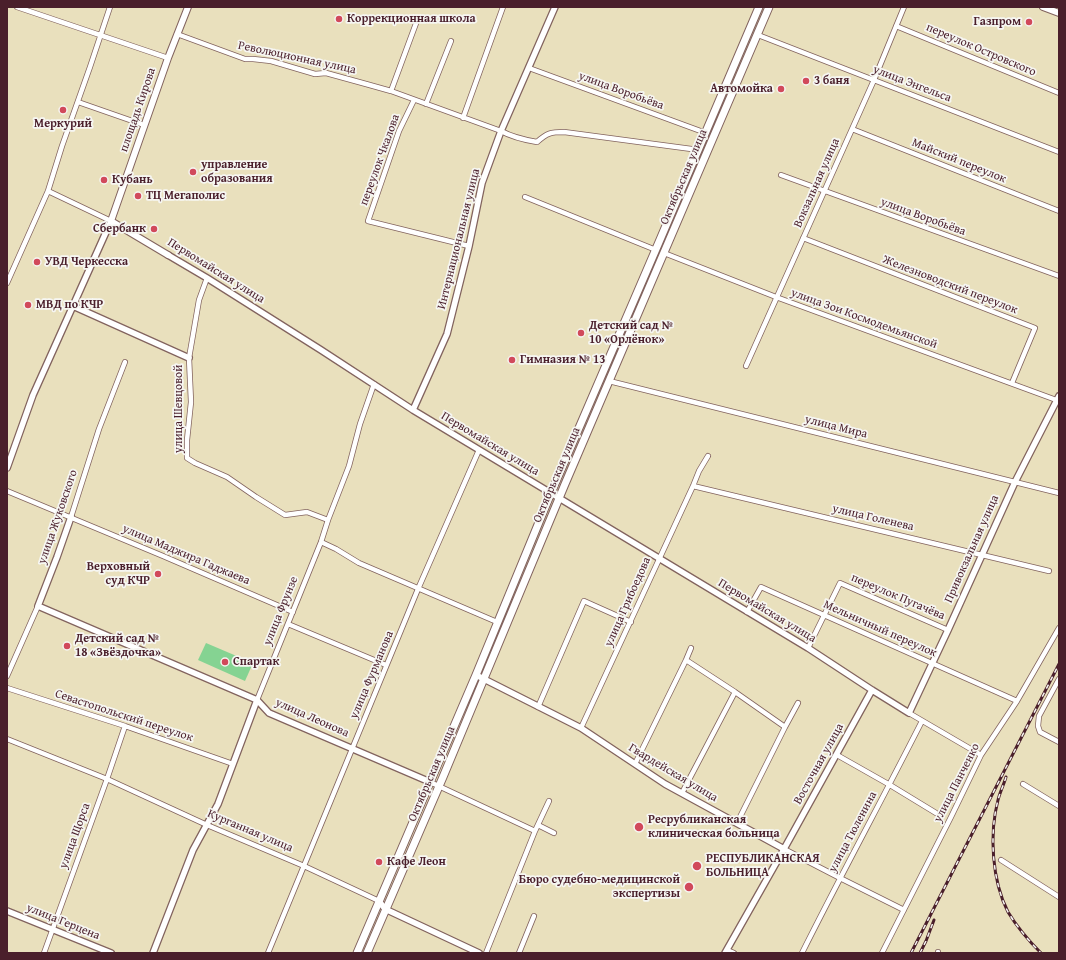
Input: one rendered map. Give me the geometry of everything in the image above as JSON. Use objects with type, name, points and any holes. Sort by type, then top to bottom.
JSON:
[{"type":"main road","name":"площадь Кирова","points":[[111,221],[168,58],[188,7]]},
{"type":"main road","name":"Октябрьская улица","points":[[357,953],[476,675],[551,493],[759,7]]},
{"type":"main road","name":"Октябрьская улица","points":[[367,953],[385,908],[439,786],[559,498],[769,7]]},
{"type":"main road","points":[[1043,7],[1059,13]]},
{"type":"main road","name":"Первомайская улица","points":[[111,221],[168,255]]},
{"type":"street","points":[[17,7],[168,58]]},
{"type":"street","points":[[7,284],[48,191],[110,7]]},
{"type":"street","points":[[463,118],[503,7]]},
{"type":"street","name":"Интернациональная улица","points":[[413,410],[447,334],[469,246],[482,183],[501,131],[555,7]]},
{"type":"street","name":"Вокзальная улица","points":[[746,366],[874,80],[904,7]]},
{"type":"street","points":[[391,91],[418,18]]},
{"type":"street","name":"переулок Островского","points":[[896,26],[1059,93]]},
{"type":"street","name":"Революционная улица","points":[[177,34],[245,59],[271,61],[315,74],[326,73],[391,91],[501,131],[508,135],[537,142],[545,134],[564,132],[698,150]]},
{"type":"street","name":"улица Энгельса","points":[[758,35],[1059,152]]},
{"type":"street","points":[[426,104],[451,42]]},
{"type":"street","name":"улица Воробьёва","points":[[529,68],[706,133]]},
{"type":"street","name":"переулок Чкалова","points":[[414,100],[399,131],[368,221],[469,246]]},
{"type":"street","points":[[78,102],[144,125]]},
{"type":"street","name":"Майский переулок","points":[[852,129],[1059,211]]},
{"type":"street","name":"улица Воробьёва","points":[[781,175],[1059,276]]},
{"type":"street","name":"Первомайская улица","points":[[48,191],[111,221]]},
{"type":"street","points":[[525,197],[656,250]]},
{"type":"street","points":[[7,468],[33,395],[111,221]]},
{"type":"street","name":"Железноводский переулок","points":[[803,238],[1035,328],[1012,383]]},
{"type":"street","name":"улица Зои Космодемьянской","points":[[664,253],[776,297],[1058,399]]},
{"type":"street","name":"Первомайская улица","points":[[168,255],[207,278],[413,410],[808,648],[872,690],[980,755]]},
{"type":"street","name":"улица Шевцовой","points":[[207,278],[199,300],[189,358],[191,402],[187,440],[187,458],[228,477],[256,497],[286,514],[307,512],[328,520]]},
{"type":"street","points":[[73,306],[189,358]]},
{"type":"street","name":"улица Жуковского","points":[[7,676],[38,606],[71,517],[99,429],[126,362]]},
{"type":"street","name":"улица Мира","points":[[609,381],[1059,493]]},
{"type":"street","name":"улица Фрунзе","points":[[153,953],[194,850],[218,804],[257,700],[321,542],[349,466],[360,424],[374,384]]},
{"type":"street","name":"Привокзальная улица","points":[[909,713],[933,664],[1015,482],[1058,399]]},
{"type":"street","name":"улица Фурманова","points":[[268,953],[418,589],[479,450]]},
{"type":"street","name":"улица Грибоедова","points":[[581,728],[631,622],[699,471],[708,456]]},
{"type":"street","name":"улица Голенева","points":[[693,486],[1049,571]]},
{"type":"street","name":"улица Маджира Гаджаева","points":[[7,491],[126,540],[293,612]]},
{"type":"street","points":[[321,542],[359,563],[497,622]]},
{"type":"street","name":"переулок Пугачёва","points":[[808,648],[840,583],[948,630]]},
{"type":"street","name":"Мельничный переулок","points":[[747,612],[761,587],[1017,701]]},
{"type":"street","points":[[538,707],[584,601],[631,622]]},
{"type":"street","name":"улица Леонова","points":[[38,606],[257,700],[269,713],[430,782],[535,831]]},
{"type":"street","points":[[288,624],[386,666]]},
{"type":"street","name":"улица Панченко","points":[[882,953],[951,818],[980,755],[1017,701],[1059,628]]},
{"type":"street","points":[[635,764],[691,648]]},
{"type":"street","points":[[686,660],[785,727]]},
{"type":"street","name":"Гвардейская улица","points":[[476,675],[581,728],[682,793],[784,849],[904,910]]},
{"type":"street","points":[[1059,679],[1040,716],[1038,726],[1040,732],[1059,742]]},
{"type":"street","name":"Севастопольский переулок","points":[[7,688],[125,726],[234,764]]},
{"type":"street","name":"Восточная улица","points":[[726,951],[872,690]]},
{"type":"street","points":[[682,793],[735,692]]},
{"type":"street","points":[[737,823],[798,703]]},
{"type":"street","name":"улица Тюленина","points":[[802,953],[922,721]]},
{"type":"street","name":"улица Щорса","points":[[44,953],[125,726]]},
{"type":"street","name":"Курганная улица","points":[[7,740],[107,779],[207,825],[304,866],[379,901],[385,908],[479,953]]},
{"type":"street","points":[[836,755],[936,813]]},
{"type":"street","points":[[1023,784],[1059,806]]},
{"type":"street","points":[[486,953],[535,831],[549,801]]},
{"type":"street","points":[[538,826],[554,833]]},
{"type":"street","points":[[1000,860],[1059,897]]},
{"type":"street","name":"улица Герцена","points":[[7,911],[111,953]]},
{"type":"street","points":[[518,953],[534,916]]},
{"type":"street","points":[[726,951],[734,953]]},
{"type":"green space","name":"Спартак","points":[[206,643],[253,663],[245,681],[198,660]]},
{"type":"railway","points":[[911,953],[1059,664]]},
{"type":"railway","points":[[1006,777],[995,813],[993,842],[995,872],[998,886],[1008,912],[1023,934],[1041,953]]},
{"type":"railway","points":[[920,953],[934,920]]},
{"type":"place","name":"Коррекционная школа","points":[[339,19]]},
{"type":"place","name":"Газпром","points":[[1029,22]]},
{"type":"place","name":"3 баня","points":[[806,81]]},
{"type":"place","name":"Автомойка","points":[[781,89]]},
{"type":"place","name":"Меркурий","points":[[63,110]]},
{"type":"place","name":"управление образования","points":[[193,172]]},
{"type":"place","name":"Кубань","points":[[104,180]]},
{"type":"place","name":"ТЦ Мегаполис","points":[[138,196]]},
{"type":"place","name":"Сбербанк","points":[[154,229]]},
{"type":"place","name":"УВД Черкесска","points":[[37,262]]},
{"type":"place","name":"МВД по КЧР","points":[[28,305]]},
{"type":"place","name":"Детский сад № 10 «Орлёнок»","points":[[581,333]]},
{"type":"place","name":"Гимназия № 13","points":[[512,360]]},
{"type":"place","name":"Верховный суд КЧР","points":[[158,574]]},
{"type":"place","name":"Детский сад № 18 «Звёздочка»","points":[[67,646]]},
{"type":"place","name":"Спартак","points":[[225,662]]},
{"type":"place","name":"Ресрубликанская клиническая больница","points":[[639,827]]},
{"type":"place","name":"Кафе Леон","points":[[379,862]]},
{"type":"place","name":"РЕСПУБЛИКАНСКАЯ БОЛЬНИЦА","points":[[697,866]]},
{"type":"place","name":"Бюро судебно-медицинской экспертизы","points":[[689,887]]}]
